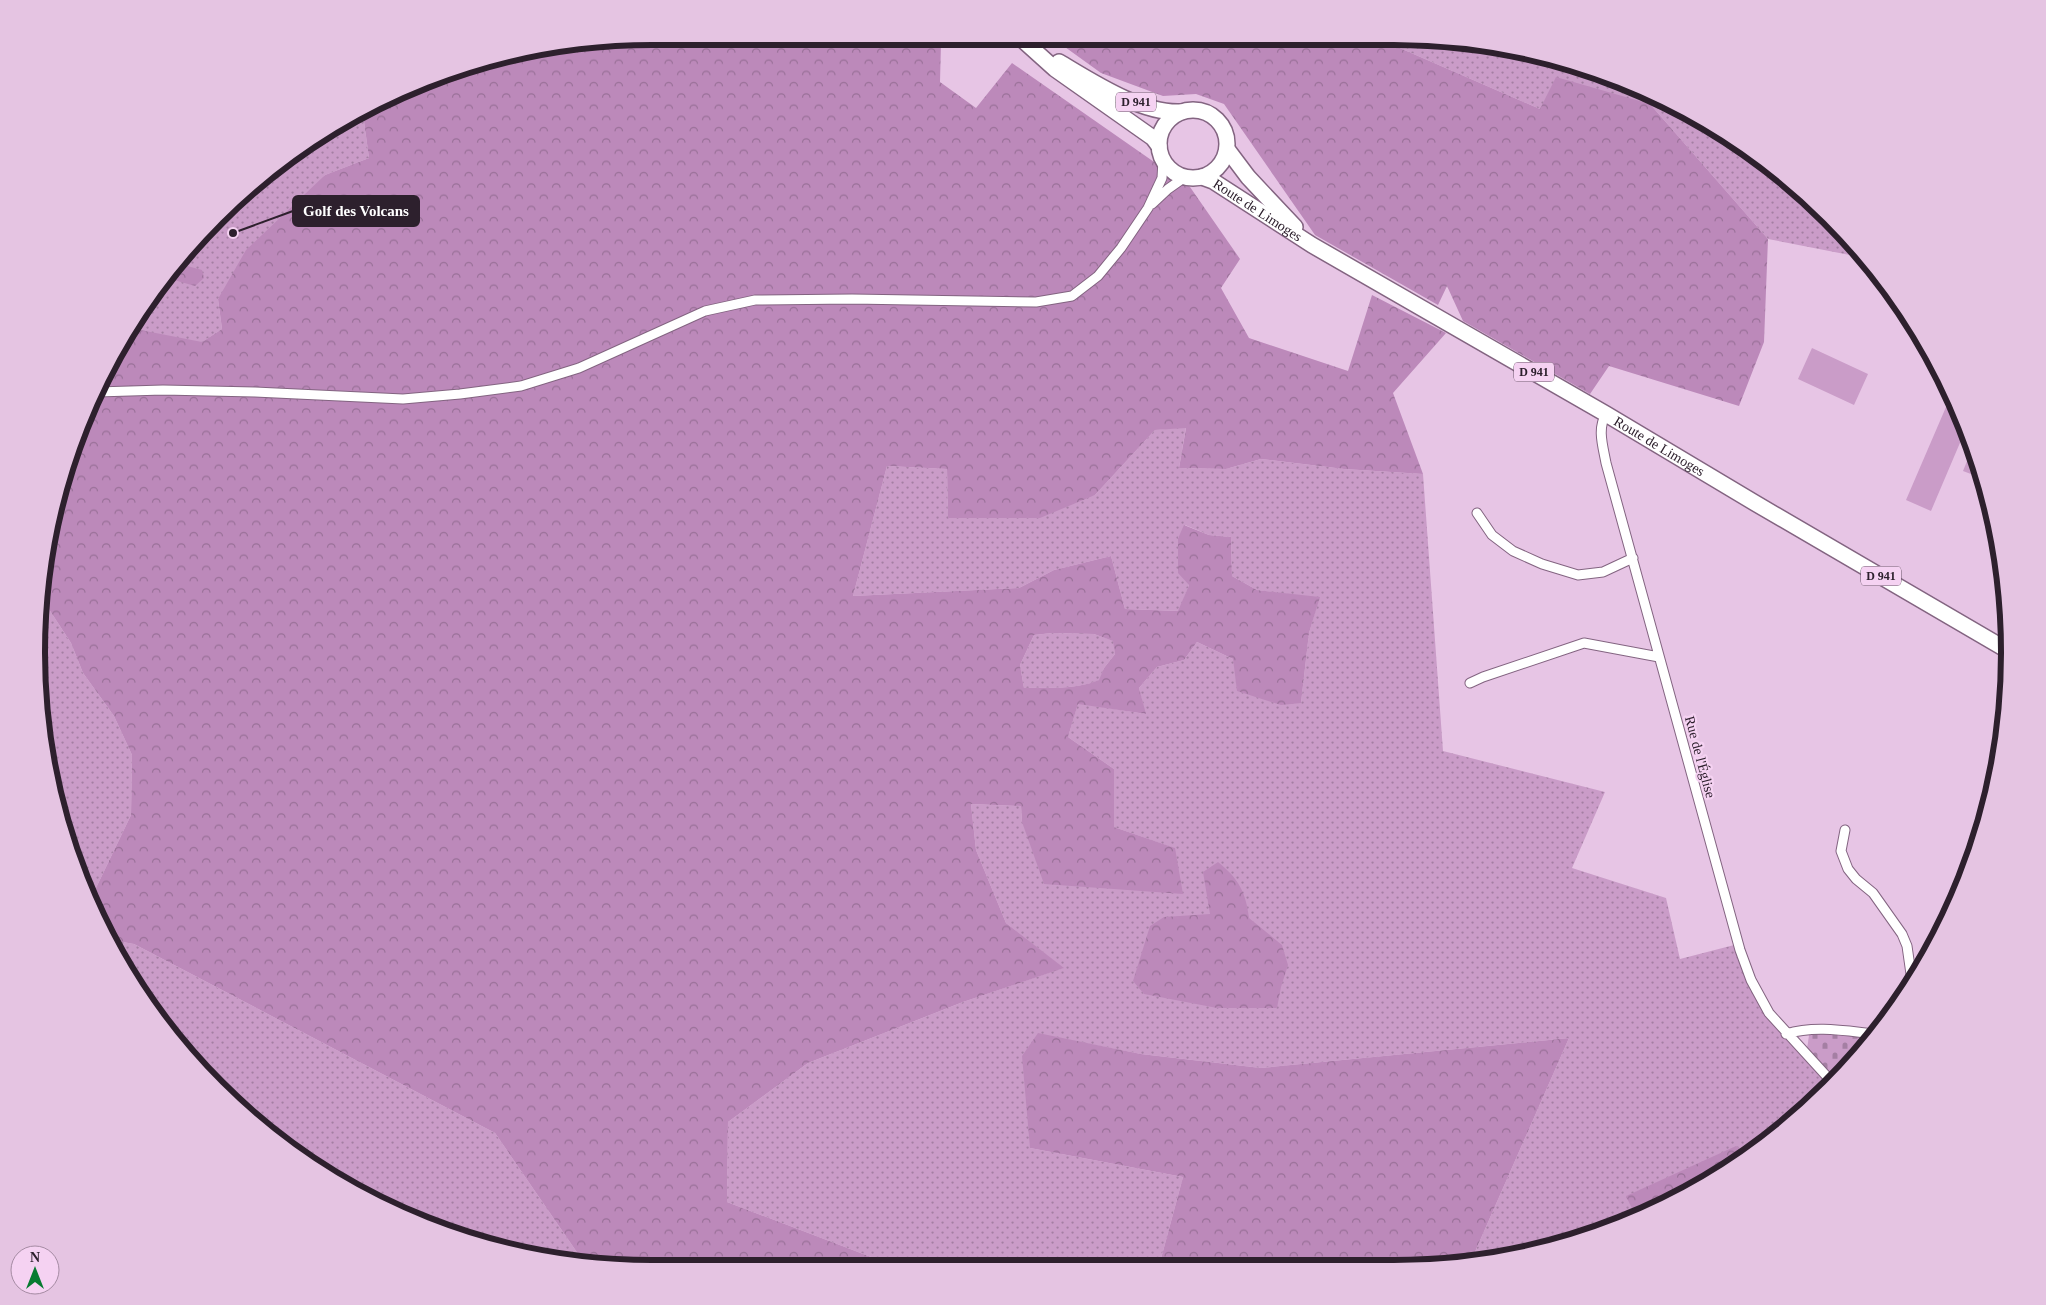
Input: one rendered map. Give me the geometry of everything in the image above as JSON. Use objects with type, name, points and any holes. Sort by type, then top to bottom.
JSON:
[{"type":"main road","name":"D 941","points":[[1028,45],[1114,94],[1167,113],[1181,112]]},
{"type":"main road","name":"D 941","points":[[1028,45],[1055,70],[1153,138],[1161,153]]},
{"type":"main road","points":[[1193,110],[1204,112],[1215,118],[1225,132],[1227,150],[1224,159],[1211,174],[1202,178],[1185,178],[1172,171],[1161,153],[1160,135],[1164,126],[1181,112],[1193,110]]},
{"type":"main road","name":"Route de Limoges","points":[[1227,150],[1248,177],[1312,245]]},
{"type":"main road","name":"Route de Limoges","points":[[1202,178],[1213,181],[1312,245],[1606,414],[2001,646]]},
{"type":"street","points":[[104,392],[163,390],[255,392],[403,399],[460,394],[521,386],[579,368],[705,311],[755,300],[852,299],[1036,302],[1072,296],[1098,276],[1121,248],[1148,208],[1162,178],[1161,153]]},
{"type":"street","points":[[1148,208],[1168,189],[1185,178]]},
{"type":"street","name":"Rue de l'Église","points":[[1606,414],[1601,422],[1601,436],[1606,463],[1740,950],[1751,980],[1769,1013],[1786,1034],[1827,1077]]},
{"type":"street","points":[[1477,513],[1492,535],[1513,551],[1542,564],[1578,575],[1602,572],[1633,558]]},
{"type":"street","points":[[1470,683],[1584,643],[1659,657]]},
{"type":"street","points":[[1845,830],[1841,851],[1848,869],[1856,879],[1874,893],[1902,934],[1907,946],[1911,971]]},
{"type":"street","points":[[1786,1034],[1796,1031],[1827,1029],[1866,1033]]},
{"type":"green space","points":[[941,45],[940,82],[976,108],[1012,63],[1190,187],[1240,259],[1221,288],[1249,338],[1348,371],[1372,295],[1446,333],[1393,393],[1423,474],[1344,469],[1261,459],[1226,469],[1179,468],[1186,428],[1155,430],[1095,495],[1040,518],[948,518],[947,469],[887,466],[853,596],[1019,588],[1054,570],[1111,556],[1125,609],[1178,611],[1189,585],[1178,573],[1178,538],[1184,525],[1209,535],[1231,537],[1232,576],[1257,590],[1320,597],[1309,633],[1301,703],[1281,705],[1237,691],[1233,659],[1197,642],[1184,660],[1157,667],[1139,688],[1146,714],[1078,704],[1068,737],[1114,769],[1114,827],[1175,848],[1183,894],[1044,884],[1022,822],[1021,806],[971,804],[976,850],[1006,923],[1064,968],[963,1002],[808,1063],[728,1122],[727,1202],[879,1260],[652,1260],[579,1256],[495,1133],[134,944],[118,941],[94,892],[131,815],[132,755],[114,716],[83,673],[71,643],[47,606],[57,534],[77,457],[91,420],[108,384],[138,330],[202,342],[222,329],[218,299],[246,250],[325,175],[369,158],[364,118],[420,91],[457,77],[534,57],[573,50],[613,46]],"holes":[[[1052,633],[1094,634],[1113,641],[1115,654],[1104,668],[1099,680],[1072,687],[1024,688],[1020,665],[1034,635]]]},
{"type":"green space","points":[[1062,45],[1393,45],[1540,109],[1556,77],[1650,104],[1768,239],[1764,342],[1739,406],[1609,366],[1590,394],[1463,321],[1447,286],[1438,305],[1315,235],[1224,104],[1196,94],[1163,96],[1101,73]]},
{"type":"green space","points":[[1393,45],[1433,46],[1473,50],[1512,57],[1589,77],[1626,91],[1697,126],[1731,147],[1794,196],[1823,223],[1853,256],[1768,239],[1650,104],[1540,109]]},
{"type":"green space","points":[[364,118],[369,158],[325,175],[218,299],[222,329],[181,356],[128,347],[147,315],[171,283],[223,223],[252,196],[315,147]]},
{"type":"green space","points":[[185,265],[202,270],[204,278],[195,286],[174,280]]},
{"type":"green space","points":[[1812,348],[1868,374],[1854,405],[1798,379]]},
{"type":"green space","points":[[1946,407],[1950,409],[1962,438],[1931,511],[1906,500]]},
{"type":"green space","points":[[1186,427],[1179,468],[1226,469],[1261,459],[1344,469],[1423,474],[1443,751],[1605,792],[1572,868],[1666,898],[1680,959],[1738,944],[1769,1013],[1828,1077],[1823,1082],[1794,1109],[1741,1150],[1736,1147],[1627,1196],[1633,1211],[1589,1228],[1551,1239],[1474,1255],[1569,1038],[1261,1068],[1141,1054],[1038,1034],[1030,1148],[1183,1177],[1161,1260],[879,1260],[727,1202],[728,1122],[808,1063],[963,1002],[1063,968],[1006,923],[976,850],[971,804],[1021,806],[1022,822],[1174,848],[1114,827],[1114,769],[1068,737],[1078,703],[1145,714],[1139,688],[1157,667],[1184,660],[1197,642],[1233,659],[1301,703],[1309,633],[1319,598],[1257,590],[1232,576],[1231,537],[1209,535],[1185,525],[1178,538],[1189,585],[1179,611],[1125,609],[1111,556],[1054,570],[1019,588],[853,596],[887,466],[947,469],[948,517],[1095,495],[1155,430]]},
{"type":"green space","points":[[1969,457],[1974,475],[1963,471]]},
{"type":"green space","points":[[47,606],[71,643],[83,673],[114,716],[132,755],[131,815],[94,892],[77,848],[66,810],[50,732],[46,692]]},
{"type":"green space","points":[[1052,633],[1094,634],[1114,641],[1115,654],[1104,668],[1100,680],[1072,687],[1024,688],[1020,665],[1034,635]]},
{"type":"green space","points":[[1218,862],[1240,886],[1246,901],[1249,918],[1282,945],[1288,965],[1277,1008],[1217,1008],[1144,994],[1133,981],[1150,926],[1164,917],[1210,914],[1203,872]]},
{"type":"green space","points":[[118,941],[134,944],[495,1133],[579,1256],[534,1248],[457,1228],[420,1214],[384,1197],[349,1179],[315,1158],[252,1109],[196,1053],[147,990]]},
{"type":"green space","points":[[1038,1033],[1141,1054],[1261,1068],[1569,1038],[1474,1255],[1433,1259],[1161,1260],[1183,1177],[1030,1148],[1022,1056]]},
{"type":"green space","points":[[1826,1033],[1863,1037],[1830,1074],[1807,1050],[1809,1035]]},
{"type":"green space","points":[[1736,1146],[1742,1150],[1697,1179],[1633,1211],[1626,1196]]},
{"type":"place","name":"Golf des Volcans","points":[[233,233]]}]
